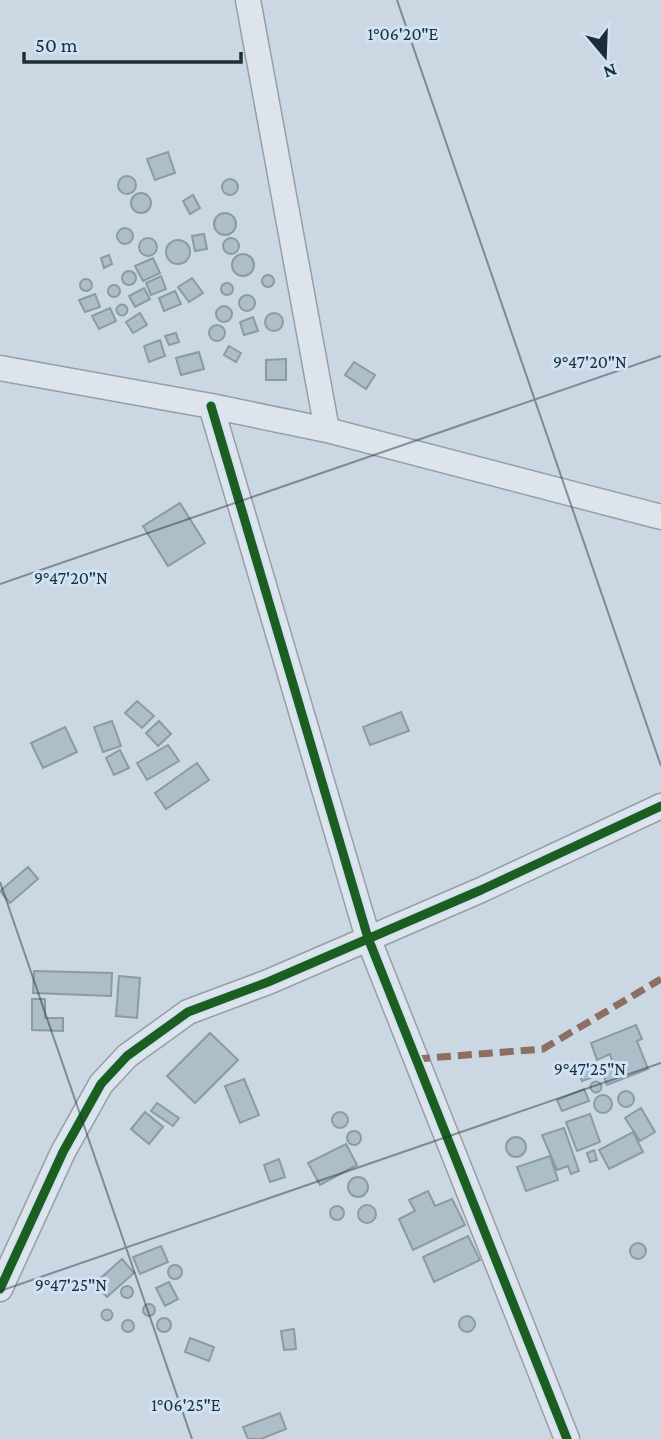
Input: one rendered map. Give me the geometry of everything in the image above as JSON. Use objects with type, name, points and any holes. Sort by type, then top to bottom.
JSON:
[{"type":"street","points":[[248,0],[327,430]]},
{"type":"street","points":[[0,368],[327,430],[661,517]]},
{"type":"street","points":[[211,406],[368,938],[567,1439]]},
{"type":"street","points":[[0,1289],[63,1152],[101,1084],[127,1056],[188,1012],[268,982],[481,890],[661,806]]},
{"type":"building","points":[[168,152],[175,173],[155,180],[147,159]]},
{"type":"building","points":[[127,176],[133,179],[136,185],[133,191],[127,194],[121,191],[118,185],[121,179]]},
{"type":"building","points":[[230,179],[236,181],[236,193],[230,195],[224,193],[222,187],[224,181]]},
{"type":"building","points":[[137,193],[145,193],[151,203],[145,213],[137,213],[131,207],[131,199]]},
{"type":"building","points":[[193,195],[200,208],[190,214],[183,201]]},
{"type":"building","points":[[225,213],[233,216],[236,224],[233,232],[225,235],[217,232],[214,224],[217,216]]},
{"type":"building","points":[[122,228],[128,228],[133,236],[131,242],[122,244],[117,239],[117,233]]},
{"type":"building","points":[[204,234],[207,249],[195,251],[192,236]]},
{"type":"building","points":[[148,238],[154,241],[157,247],[154,253],[148,256],[142,253],[139,247],[142,241]]},
{"type":"building","points":[[231,238],[237,240],[237,252],[231,254],[225,252],[223,246],[225,240]]},
{"type":"building","points":[[178,240],[187,243],[190,252],[187,261],[178,264],[169,261],[166,252],[169,243]]},
{"type":"building","points":[[239,254],[247,254],[254,261],[254,269],[247,276],[239,276],[232,269],[232,261]]},
{"type":"building","points":[[109,255],[112,264],[104,268],[101,258]]},
{"type":"building","points":[[153,258],[160,273],[143,281],[135,266]]},
{"type":"building","points":[[129,271],[134,273],[134,283],[129,285],[124,283],[122,278],[124,273]]},
{"type":"building","points":[[268,275],[274,281],[268,287],[262,281]]},
{"type":"building","points":[[161,276],[166,289],[151,295],[146,283]]},
{"type":"building","points":[[192,278],[203,293],[189,302],[178,287]]},
{"type":"building","points":[[86,279],[92,285],[86,291],[80,285]]},
{"type":"building","points":[[227,283],[233,289],[227,295],[221,289]]},
{"type":"building","points":[[109,286],[119,286],[119,296],[109,296]]},
{"type":"building","points":[[144,288],[150,299],[135,307],[129,296]]},
{"type":"building","points":[[175,291],[181,304],[164,311],[159,298]]},
{"type":"building","points":[[95,294],[100,307],[85,312],[79,300]]},
{"type":"building","points":[[247,295],[253,297],[253,309],[247,311],[241,309],[239,303],[241,297]]},
{"type":"building","points":[[122,305],[126,306],[126,314],[122,315],[118,314],[117,310],[118,306]]},
{"type":"building","points":[[224,306],[232,314],[224,322],[216,314]]},
{"type":"building","points":[[110,308],[116,321],[99,329],[92,316]]},
{"type":"building","points":[[140,313],[147,325],[133,333],[126,322]]},
{"type":"building","points":[[274,313],[280,316],[283,322],[280,328],[274,331],[268,328],[265,322],[268,316]]},
{"type":"building","points":[[253,317],[258,331],[244,335],[240,322]]},
{"type":"building","points":[[217,325],[223,327],[223,339],[217,341],[211,339],[209,333],[211,327]]},
{"type":"building","points":[[176,333],[179,342],[169,345],[165,336]]},
{"type":"building","points":[[160,340],[165,356],[149,362],[144,346]]},
{"type":"building","points":[[229,346],[241,353],[236,362],[224,355]]},
{"type":"building","points":[[199,352],[204,369],[181,375],[176,358]]},
{"type":"building","points":[[286,359],[286,380],[266,380],[266,360]]},
{"type":"building","points":[[354,362],[375,375],[366,389],[345,375]]},
{"type":"building","points":[[180,503],[205,543],[168,566],[143,526]]},
{"type":"building","points":[[137,701],[154,716],[142,728],[125,713]]},
{"type":"building","points":[[401,712],[409,731],[370,745],[363,727]]},
{"type":"building","points":[[112,721],[121,746],[103,752],[94,727]]},
{"type":"building","points":[[159,721],[171,734],[158,746],[146,733]]},
{"type":"building","points":[[65,727],[77,752],[43,768],[31,743]]},
{"type":"building","points":[[168,745],[179,761],[147,780],[137,763]]},
{"type":"building","points":[[120,750],[129,768],[114,775],[106,758]]},
{"type":"building","points":[[197,763],[209,780],[166,809],[155,793]]},
{"type":"building","points":[[28,867],[38,879],[10,903],[0,891]]},
{"type":"building","points":[[34,971],[112,973],[111,996],[33,993]]},
{"type":"building","points":[[119,976],[140,978],[137,1018],[116,1016]]},
{"type":"building","points":[[32,999],[45,999],[45,1018],[63,1018],[63,1031],[32,1030]]},
{"type":"building","points":[[636,1025],[642,1039],[637,1041],[648,1069],[607,1085],[601,1068],[613,1064],[610,1054],[597,1060],[591,1043]]},
{"type":"building","points":[[210,1033],[238,1060],[195,1103],[167,1076]]},
{"type":"building","points":[[594,1062],[599,1075],[582,1081],[577,1068]]},
{"type":"building","points":[[244,1079],[259,1115],[240,1123],[225,1086]]},
{"type":"building","points":[[596,1081],[602,1087],[596,1093],[590,1087]]},
{"type":"building","points":[[584,1089],[589,1101],[562,1111],[557,1100]]},
{"type":"building","points":[[626,1091],[634,1099],[626,1107],[618,1099]]},
{"type":"building","points":[[599,1095],[607,1095],[612,1104],[610,1111],[599,1113],[594,1108],[594,1100]]},
{"type":"building","points":[[157,1103],[179,1118],[173,1126],[151,1111]]},
{"type":"building","points":[[641,1108],[655,1132],[640,1141],[625,1118]]},
{"type":"building","points":[[145,1112],[163,1127],[149,1144],[131,1129]]},
{"type":"building","points":[[340,1112],[346,1114],[346,1126],[340,1128],[334,1126],[332,1120],[334,1114]]},
{"type":"building","points":[[590,1114],[600,1142],[577,1151],[566,1122]]},
{"type":"building","points":[[564,1128],[579,1171],[571,1174],[568,1166],[557,1170],[542,1135]]},
{"type":"building","points":[[354,1131],[359,1133],[359,1143],[354,1145],[349,1143],[347,1138],[349,1133]]},
{"type":"building","points":[[633,1132],[643,1152],[609,1169],[599,1150]]},
{"type":"building","points":[[512,1137],[520,1137],[526,1147],[520,1157],[512,1157],[506,1151],[506,1143]]},
{"type":"building","points":[[346,1144],[357,1165],[320,1185],[308,1163]]},
{"type":"building","points":[[594,1150],[597,1160],[590,1162],[587,1153]]},
{"type":"building","points":[[550,1156],[558,1180],[526,1191],[517,1167]]},
{"type":"building","points":[[279,1159],[285,1177],[270,1182],[264,1165]]},
{"type":"building","points":[[358,1177],[365,1180],[368,1187],[365,1194],[358,1197],[351,1194],[348,1187],[351,1180]]},
{"type":"building","points":[[428,1191],[435,1206],[452,1199],[465,1225],[413,1250],[399,1219],[415,1211],[409,1200]]},
{"type":"building","points":[[367,1205],[373,1208],[376,1214],[373,1220],[367,1223],[361,1220],[358,1214],[361,1208]]},
{"type":"building","points":[[337,1206],[342,1208],[342,1218],[337,1220],[332,1218],[330,1213],[332,1208]]},
{"type":"building","points":[[468,1236],[480,1260],[434,1282],[423,1257]]},
{"type":"building","points":[[638,1243],[646,1251],[638,1259],[630,1251]]},
{"type":"building","points":[[161,1246],[168,1262],[140,1274],[133,1257]]},
{"type":"building","points":[[122,1259],[134,1273],[107,1297],[94,1284]]},
{"type":"building","points":[[172,1265],[178,1265],[182,1272],[178,1279],[172,1279],[168,1275],[168,1269]]},
{"type":"building","points":[[169,1282],[178,1299],[165,1306],[156,1288]]},
{"type":"building","points":[[122,1287],[132,1287],[132,1297],[122,1297]]},
{"type":"building","points":[[149,1304],[155,1310],[149,1316],[143,1310]]},
{"type":"building","points":[[107,1310],[111,1311],[111,1319],[107,1320],[103,1319],[102,1315],[103,1311]]},
{"type":"building","points":[[464,1316],[470,1316],[475,1324],[473,1330],[464,1332],[459,1327],[459,1321]]},
{"type":"building","points":[[161,1318],[167,1318],[171,1325],[167,1332],[161,1332],[157,1328],[157,1322]]},
{"type":"building","points":[[128,1320],[134,1326],[128,1332],[122,1326]]},
{"type":"building","points":[[294,1329],[296,1349],[284,1350],[281,1331]]},
{"type":"building","points":[[190,1338],[214,1347],[209,1361],[185,1352]]},
{"type":"building","points":[[280,1413],[286,1429],[261,1439],[248,1439],[243,1427]]},
{"type":"marked path","points":[[416,1059],[543,1049],[661,979]]},
{"type":"cycle path","points":[[211,406],[368,938],[567,1439]]},
{"type":"cycle path","points":[[0,1289],[63,1152],[101,1084],[127,1056],[188,1012],[268,982],[481,890],[661,806]]}]
